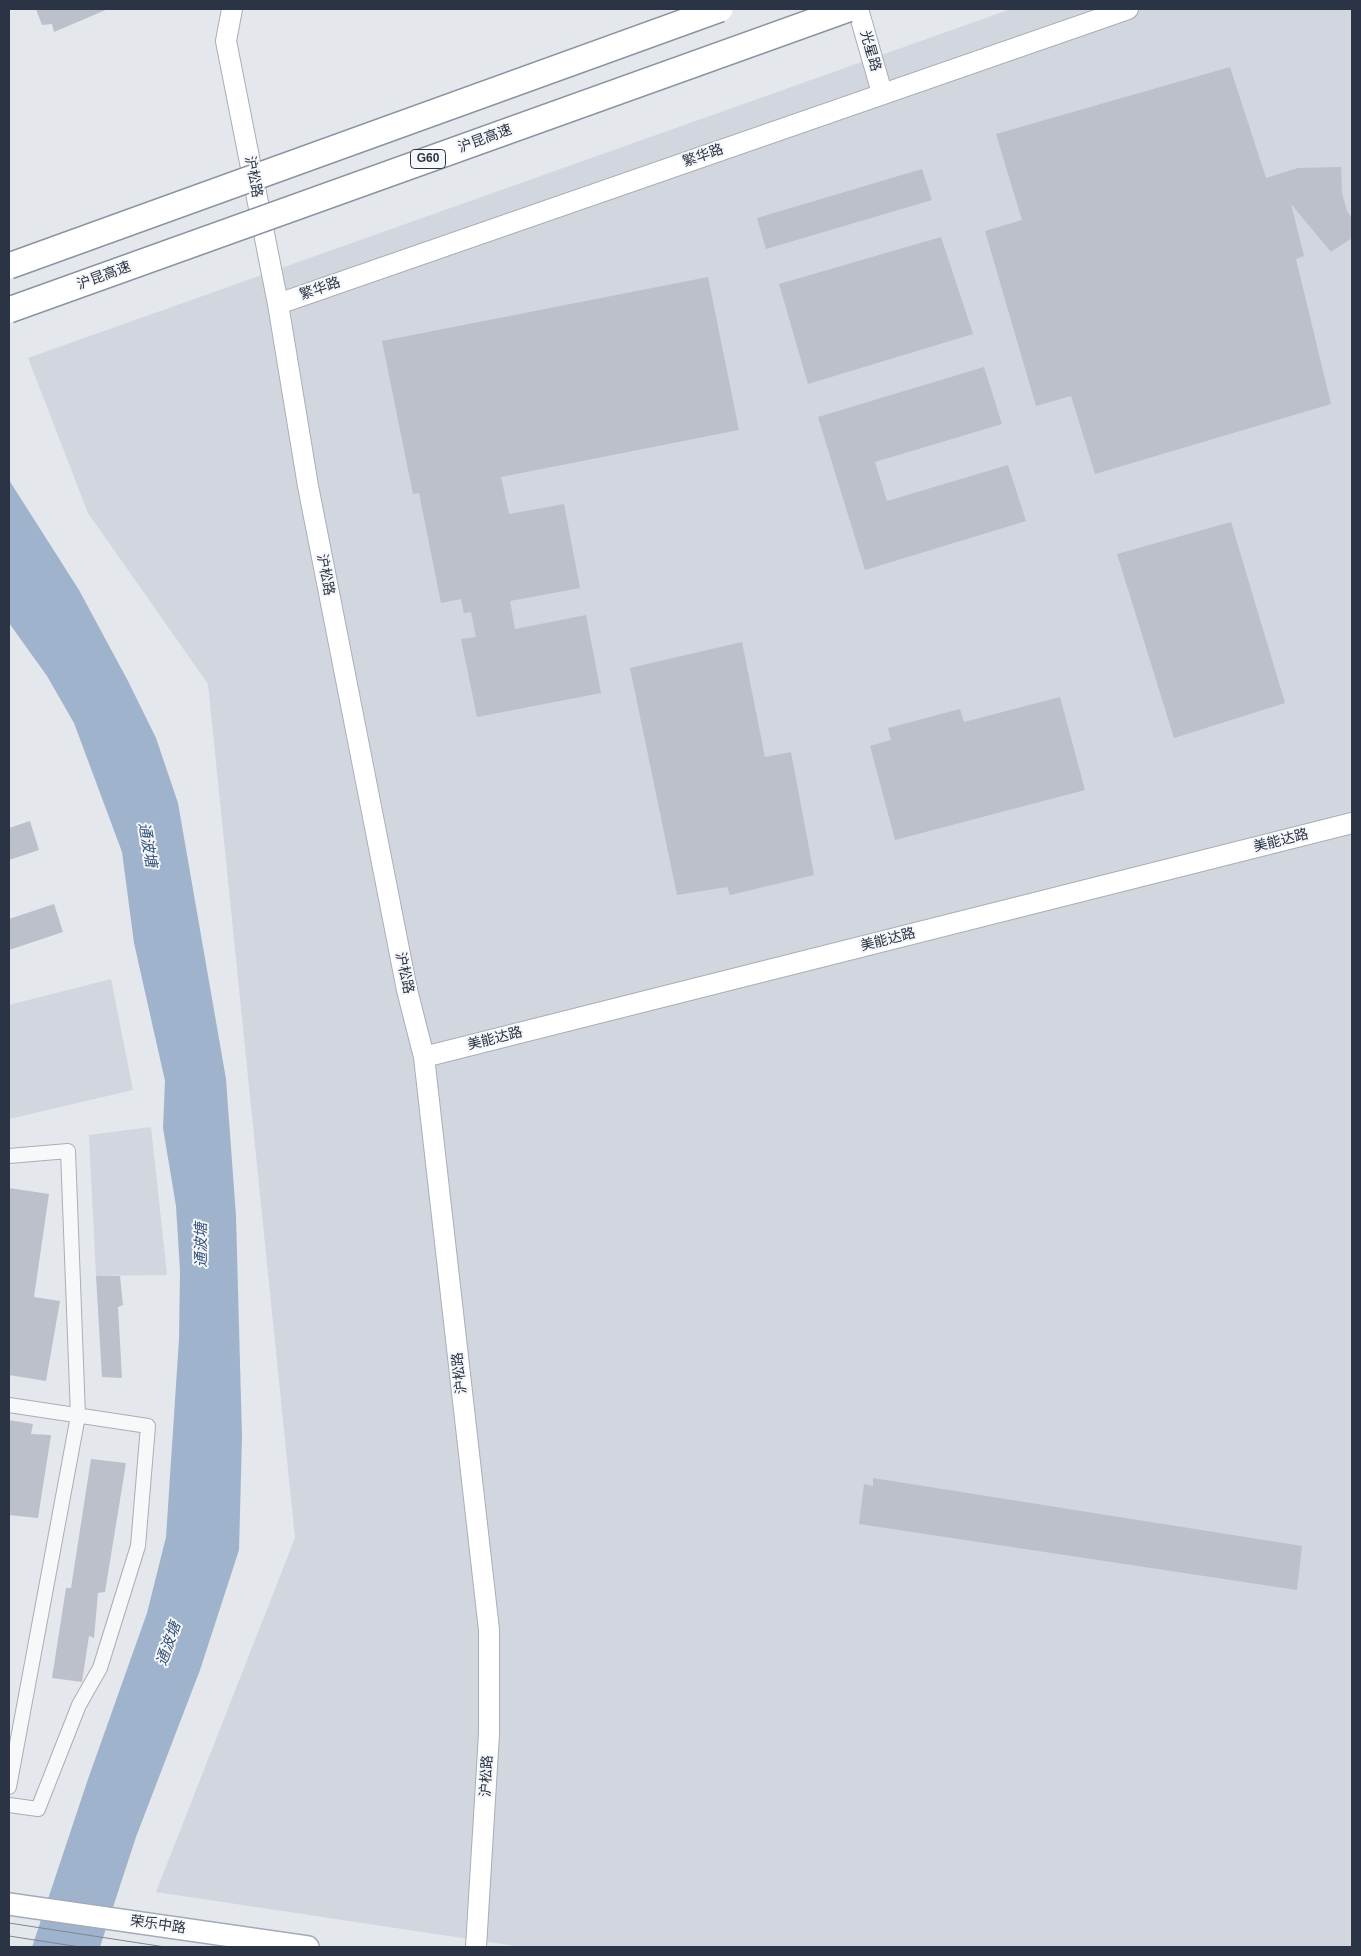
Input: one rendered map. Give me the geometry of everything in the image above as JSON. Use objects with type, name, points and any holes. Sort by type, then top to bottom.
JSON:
[{"type":"highway","points":[[9,266],[720,9]]},
{"type":"highway","name":"沪昆高速","points":[[9,310],[848,9]]},
{"type":"main road","name":"沪松路","points":[[232,9],[226,41],[278,304],[308,486],[406,981],[424,1057],[489,1630],[489,1734],[476,1947]]},
{"type":"main road","name":"光星路","points":[[858,9],[882,93]]},
{"type":"main road","name":"繁华路","points":[[278,304],[1128,9]]},
{"type":"main road","name":"美能达路","points":[[424,1057],[1352,823]]},
{"type":"main road","name":"荣乐中路","points":[[9,1904],[308,1947]]},
{"type":"street","points":[[9,1156],[68,1151],[78,1416],[9,1787]]},
{"type":"street","points":[[9,1405],[148,1426],[138,1546],[100,1668],[79,1705],[38,1809],[9,1804]]},
{"type":"shaded area","points":[[1011,9],[1352,9],[1352,1947],[522,1947],[156,1892],[295,1538],[208,684],[88,513],[28,358]]},
{"type":"shaded area","points":[[111,979],[133,1090],[9,1119],[9,1005]]},
{"type":"shaded area","points":[[151,1127],[167,1275],[96,1276],[89,1135]]},
{"type":"water","name":"通波塘","points":[[9,480],[79,590],[128,681],[156,738],[178,803],[226,1079],[236,1216],[242,1437],[239,1550],[200,1670],[136,1837],[100,1947],[32,1947],[87,1782],[147,1613],[166,1537],[179,1339],[180,1271],[176,1206],[163,1128],[165,1081],[134,943],[122,852],[74,723],[47,676],[9,623]]},
{"type":"building","points":[[36,9],[108,9],[54,32],[52,24],[42,25]]},
{"type":"building","points":[[1230,67],[1266,178],[1298,168],[1341,167],[1342,193],[1347,211],[1352,218],[1352,238],[1331,252],[1291,204],[1304,256],[1296,259],[1331,404],[1095,474],[1071,396],[1036,406],[985,231],[1022,220],[996,134]]},
{"type":"building","points":[[922,169],[932,200],[766,249],[757,218]]},
{"type":"building","points":[[941,237],[973,334],[808,384],[779,284]]},
{"type":"building","points":[[708,277],[739,430],[501,477],[509,514],[564,504],[580,588],[510,601],[515,629],[586,615],[601,693],[477,717],[461,639],[476,637],[471,612],[464,613],[461,599],[441,603],[419,493],[413,494],[382,341]]},
{"type":"building","points":[[984,367],[1002,424],[875,462],[887,501],[1008,465],[1026,521],[865,570],[818,417]]},
{"type":"building","points":[[1231,522],[1285,703],[1174,738],[1117,554]]},
{"type":"building","points":[[742,642],[765,757],[791,752],[814,875],[730,895],[727,887],[677,895],[630,668]]},
{"type":"building","points":[[1060,697],[1085,790],[895,840],[870,746],[891,740],[888,728],[960,709],[964,722]]},
{"type":"building","points":[[30,821],[39,850],[9,860],[9,828]]},
{"type":"building","points":[[54,904],[63,932],[9,950],[9,919]]},
{"type":"building","points":[[9,1188],[49,1194],[34,1297],[60,1301],[46,1381],[9,1375]]},
{"type":"building","points":[[96,1276],[120,1276],[123,1305],[118,1307],[122,1378],[102,1377]]},
{"type":"building","points":[[9,1420],[33,1424],[31,1434],[51,1435],[38,1518],[9,1515]]},
{"type":"building","points":[[91,1459],[126,1463],[105,1592],[98,1593],[94,1638],[89,1636],[82,1682],[52,1678],[66,1588],[71,1588]]},
{"type":"building","points":[[873,1478],[1302,1546],[1297,1590],[859,1524],[864,1484],[873,1486]]},
{"type":"tram line","points":[[9,1923],[165,1947]]},
{"type":"tram line","points":[[9,1936],[80,1947]]}]
